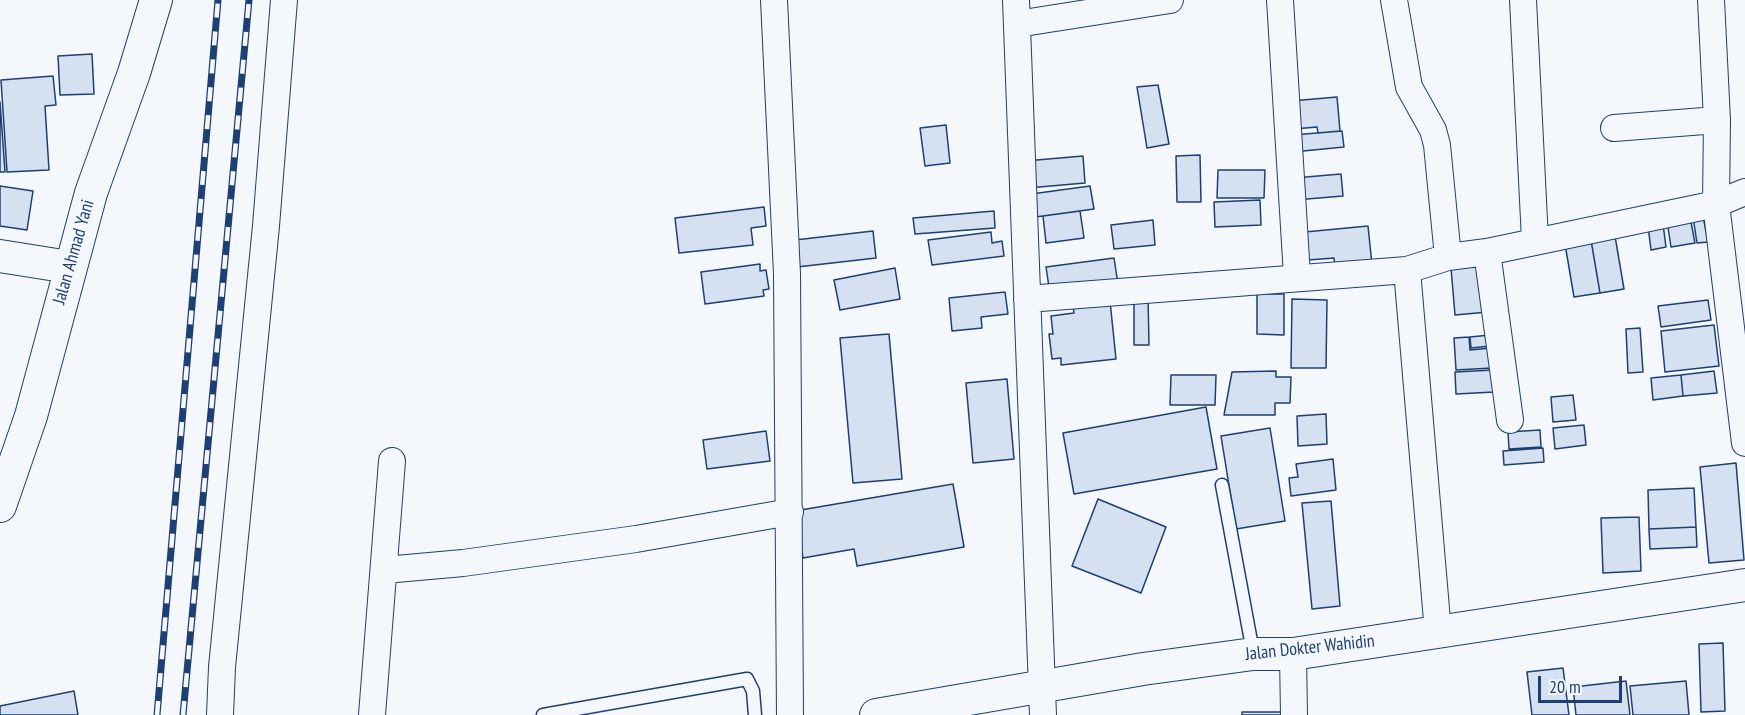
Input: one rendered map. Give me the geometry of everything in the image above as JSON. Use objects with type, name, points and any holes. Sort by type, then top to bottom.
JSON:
[{"type":"street","name":"Jalan Ahmad Yani","points":[[0,506],[31,416],[69,267],[91,193],[134,73],[156,0]]},
{"type":"street","points":[[220,715],[230,585],[266,226],[284,0]]},
{"type":"street","points":[[774,0],[787,274],[790,715]]},
{"type":"street","points":[[1043,715],[1016,12],[1170,0]]},
{"type":"street","points":[[1280,0],[1297,276]]},
{"type":"street","points":[[1394,0],[1409,87],[1433,130],[1437,145],[1448,256]]},
{"type":"street","points":[[1523,0],[1535,240]]},
{"type":"street","points":[[1712,0],[1717,120],[1716,204],[1745,443]]},
{"type":"street","points":[[1614,128],[1717,120]]},
{"type":"street","points":[[1027,299],[1297,276],[1407,270],[1448,256],[1487,252],[1535,240],[1716,204],[1745,192]]},
{"type":"street","points":[[1487,252],[1510,420]]},
{"type":"street","points":[[0,256],[69,267]]},
{"type":"street","points":[[1407,270],[1438,632]]},
{"type":"street","points":[[372,715],[392,461]]},
{"type":"street","points":[[385,570],[463,563],[636,539],[790,512]]},
{"type":"street","name":"Jalan Dokter Wahidin","points":[[876,715],[1042,684],[1253,654],[1293,654],[1745,585]]},
{"type":"street","points":[[1293,654],[1294,715]]},
{"type":"lane","points":[[1222,485],[1253,654]]},
{"type":"lane","points":[[543,715],[747,679],[753,691],[754,715]]},
{"type":"building","points":[[92,54],[94,94],[60,95],[58,56]]},
{"type":"building","points":[[53,76],[56,105],[45,106],[49,170],[7,172],[1,80]]},
{"type":"building","points":[[1158,85],[1169,144],[1147,148],[1137,87]]},
{"type":"building","points":[[1337,97],[1340,131],[1318,133],[1317,127],[1294,129],[1291,101]]},
{"type":"building","points":[[0,102],[5,172],[0,172]]},
{"type":"building","points":[[946,125],[950,163],[925,166],[920,128]]},
{"type":"building","points":[[1342,131],[1344,147],[1293,152],[1292,135]]},
{"type":"building","points":[[1200,155],[1201,202],[1177,202],[1176,156]]},
{"type":"building","points":[[1083,156],[1085,183],[1028,188],[1025,161]]},
{"type":"building","points":[[1218,170],[1265,170],[1264,198],[1217,198]]},
{"type":"building","points":[[1341,174],[1343,196],[1295,200],[1294,178]]},
{"type":"building","points":[[0,186],[33,191],[27,230],[0,226]]},
{"type":"building","points":[[1090,186],[1094,209],[1028,218],[1024,195]]},
{"type":"building","points":[[1260,200],[1261,225],[1215,227],[1214,202]]},
{"type":"building","points":[[764,207],[766,226],[751,228],[753,245],[679,253],[675,218]]},
{"type":"building","points":[[994,211],[995,228],[915,234],[913,218]]},
{"type":"building","points":[[1080,211],[1084,238],[1046,243],[1043,216]]},
{"type":"building","points":[[1703,216],[1708,242],[1697,243],[1693,217]]},
{"type":"building","points":[[1690,217],[1695,243],[1671,247],[1667,221]]},
{"type":"building","points":[[1153,220],[1155,245],[1114,249],[1111,225]]},
{"type":"building","points":[[1663,224],[1666,247],[1651,250],[1648,226]]},
{"type":"building","points":[[1368,226],[1372,265],[1335,268],[1334,258],[1308,260],[1305,232]]},
{"type":"building","points":[[873,231],[876,258],[797,267],[795,240]]},
{"type":"building","points":[[991,232],[992,243],[1002,241],[1004,256],[932,265],[928,240]]},
{"type":"building","points":[[1615,236],[1624,289],[1600,293],[1591,240]]},
{"type":"building","points":[[1591,240],[1600,293],[1574,297],[1565,244]]},
{"type":"building","points":[[1114,258],[1118,284],[1050,294],[1046,267]]},
{"type":"building","points":[[760,264],[760,271],[766,270],[769,289],[763,290],[764,296],[705,304],[701,272]]},
{"type":"building","points":[[1483,266],[1488,312],[1455,315],[1451,268]]},
{"type":"building","points":[[895,268],[900,299],[840,310],[834,280]]},
{"type":"building","points":[[1005,292],[1008,314],[981,317],[982,328],[952,331],[949,298]]},
{"type":"building","points":[[1257,294],[1284,294],[1284,335],[1257,334]]},
{"type":"building","points":[[1134,297],[1148,297],[1149,345],[1134,345]]},
{"type":"building","points":[[1292,299],[1327,300],[1326,368],[1291,368]]},
{"type":"building","points":[[1708,300],[1711,320],[1661,327],[1658,306]]},
{"type":"building","points":[[1110,301],[1116,359],[1061,365],[1061,358],[1052,359],[1049,334],[1053,334],[1051,316],[1074,313],[1073,306]]},
{"type":"building","points":[[1714,325],[1719,366],[1665,372],[1661,331]]},
{"type":"building","points":[[1640,328],[1643,372],[1628,373],[1626,329]]},
{"type":"building","points":[[889,334],[902,479],[853,483],[840,338]]},
{"type":"building","points":[[1490,335],[1491,346],[1471,348],[1470,337]]},
{"type":"building","points":[[1469,337],[1470,350],[1491,348],[1492,368],[1456,370],[1454,338]]},
{"type":"building","points":[[1493,370],[1494,392],[1456,394],[1455,372]]},
{"type":"building","points":[[1276,371],[1276,377],[1291,377],[1290,403],[1275,403],[1275,415],[1224,415],[1232,372]]},
{"type":"building","points":[[1714,371],[1717,393],[1683,396],[1681,375]]},
{"type":"building","points":[[1171,375],[1216,375],[1215,405],[1170,405]]},
{"type":"building","points":[[1681,375],[1683,396],[1653,400],[1651,378]]},
{"type":"building","points":[[1007,379],[1014,459],[973,463],[966,383]]},
{"type":"building","points":[[1573,395],[1576,420],[1553,422],[1551,397]]},
{"type":"building","points":[[1206,407],[1217,469],[1074,494],[1063,433]]},
{"type":"building","points":[[1326,414],[1327,444],[1298,446],[1297,416]]},
{"type":"building","points":[[1584,425],[1586,445],[1555,449],[1553,428]]},
{"type":"building","points":[[1270,428],[1285,521],[1236,529],[1221,436]]},
{"type":"building","points":[[1540,430],[1541,447],[1509,449],[1508,432]]},
{"type":"building","points":[[766,431],[770,461],[707,469],[703,440]]},
{"type":"building","points":[[1543,448],[1544,462],[1504,465],[1503,451]]},
{"type":"building","points":[[1333,459],[1336,490],[1291,496],[1289,478],[1298,477],[1296,464]]},
{"type":"building","points":[[1736,463],[1744,560],[1709,563],[1700,467]]},
{"type":"building","points":[[953,484],[964,547],[857,566],[854,549],[803,558],[795,511]]},
{"type":"building","points":[[1694,488],[1696,527],[1649,529],[1648,490]]},
{"type":"building","points":[[1098,499],[1166,527],[1141,593],[1072,566]]},
{"type":"building","points":[[1331,501],[1340,606],[1312,609],[1302,503]]},
{"type":"building","points":[[1639,517],[1641,571],[1603,573],[1601,518]]},
{"type":"building","points":[[1696,527],[1697,547],[1650,549],[1649,529]]},
{"type":"building","points":[[1723,643],[1725,711],[1701,712],[1699,644]]},
{"type":"building","points":[[1563,668],[1569,715],[1532,715],[1527,672]]},
{"type":"building","points":[[1626,681],[1630,715],[1576,715],[1573,687]]},
{"type":"building","points":[[1686,681],[1689,715],[1633,715],[1630,686]]},
{"type":"building","points":[[74,691],[78,715],[0,715],[0,706]]},
{"type":"building","points":[[1242,712],[1281,712],[1281,715],[1242,715]]},
{"type":"railway","points":[[157,715],[218,0]]},
{"type":"railway","points":[[183,715],[249,0]]}]
